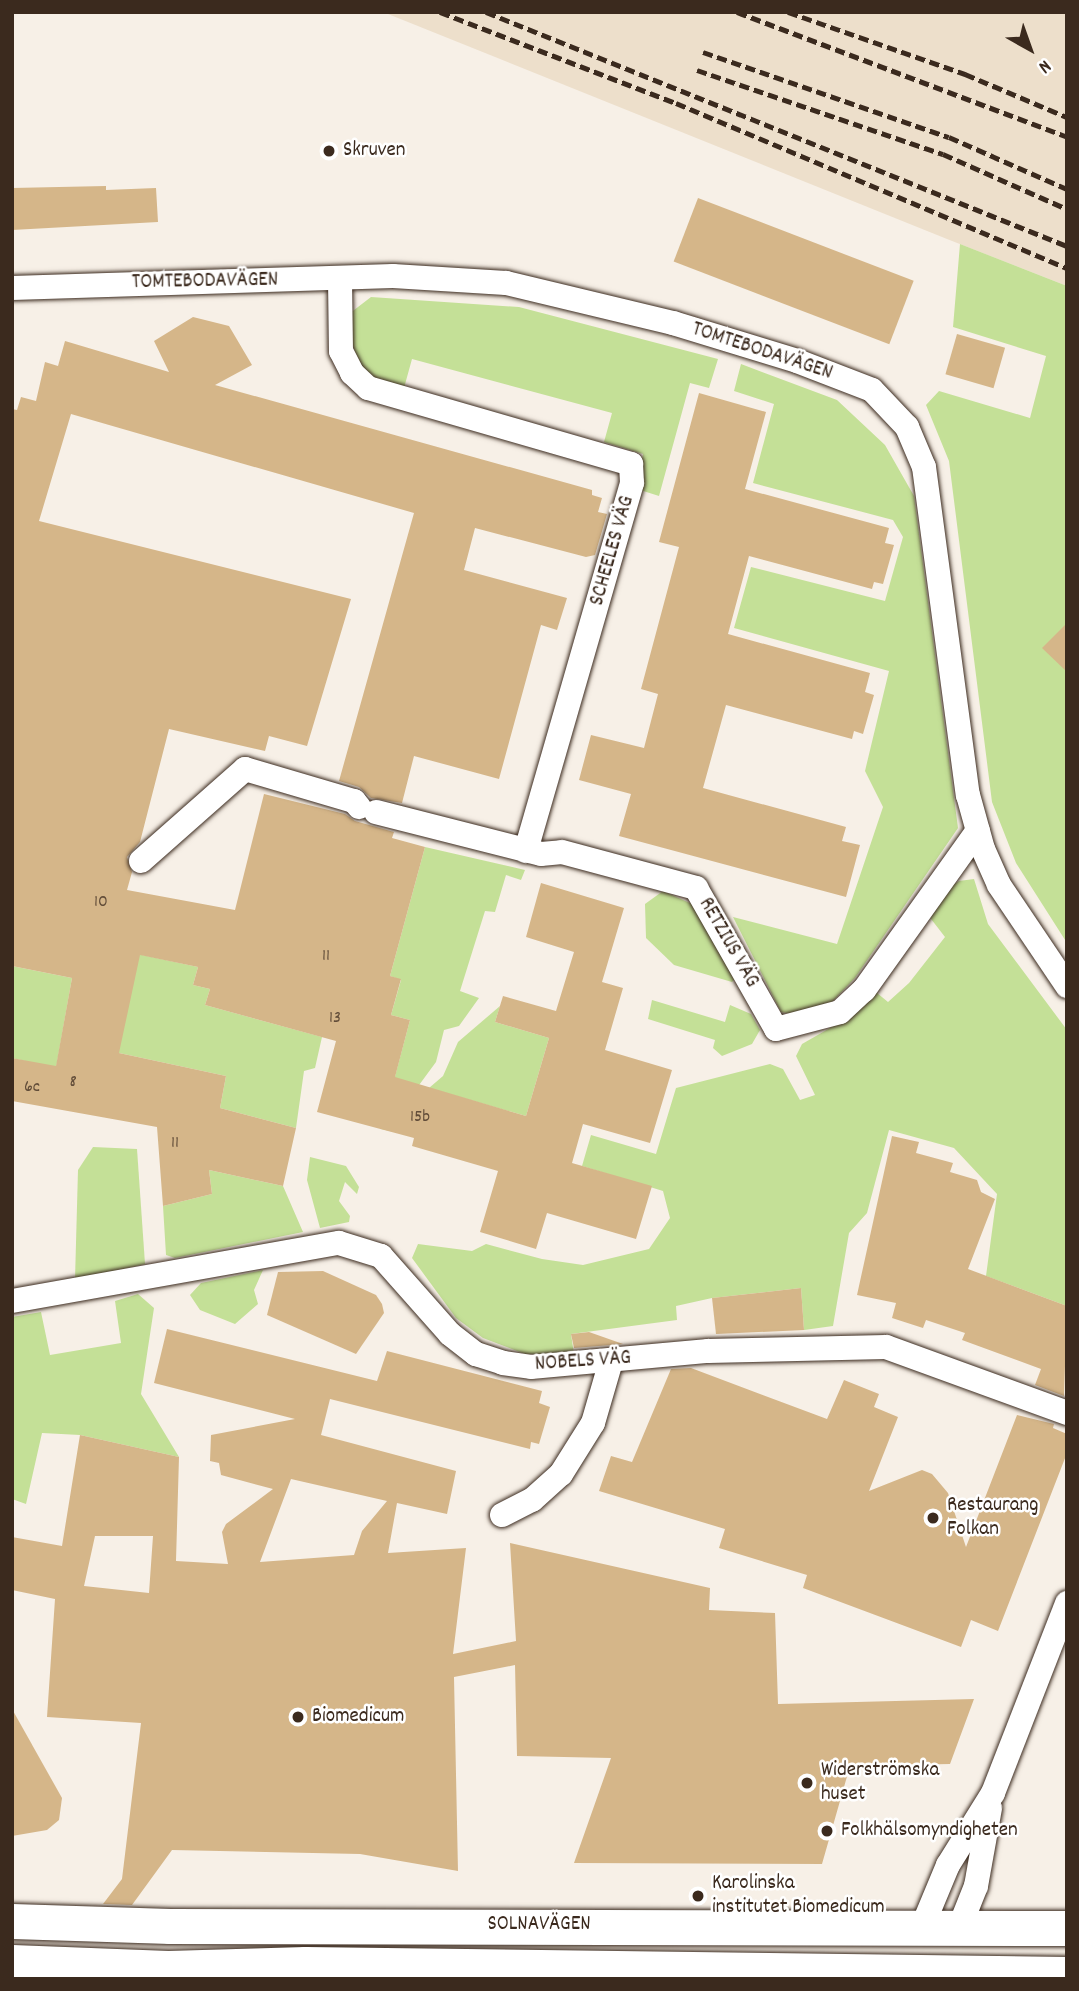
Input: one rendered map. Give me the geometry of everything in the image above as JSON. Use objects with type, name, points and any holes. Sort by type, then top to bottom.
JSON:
[{"type":"main road","name":"SOLNAVÄGEN","points":[[12,1921],[170,1926],[923,1925],[1067,1928]]},
{"type":"main road","points":[[903,1975],[923,1925]]},
{"type":"main road","points":[[166,1973],[170,1926]]},
{"type":"main road","points":[[941,1975],[960,1926]]},
{"type":"main road","name":"SOLNAVÄGEN","points":[[12,1962],[166,1973],[305,1964],[903,1975],[1067,1974]]},
{"type":"street","name":"TOMTEBODAVÄGEN","points":[[12,288],[198,280],[453,278],[568,297],[797,360],[872,390],[893,408],[907,427],[924,467],[968,795],[978,830],[999,885],[1067,986]]},
{"type":"street","name":"SCHEELES VÄG","points":[[340,280],[341,351],[352,373],[368,388],[631,464],[632,483],[526,851]]},
{"type":"street","name":"RETZIUS VÄG","points":[[141,861],[244,769],[354,801],[367,809],[526,851],[562,852],[696,888],[776,1029],[839,1012],[863,990],[978,830]]},
{"type":"street","name":"NOBELS VÄG","points":[[12,1301],[339,1243],[381,1256],[450,1334],[476,1354],[531,1367],[611,1362],[708,1351],[886,1347],[1067,1413]]},
{"type":"street","points":[[502,1515],[532,1500],[561,1474],[593,1423],[611,1362]]},
{"type":"street","points":[[923,1925],[948,1865],[993,1793],[1067,1603]]},
{"type":"street","points":[[960,1926],[976,1886],[993,1793]]},
{"type":"shaded area","points":[[383,12],[1067,12],[1067,286],[947,239]]},
{"type":"green space","points":[[960,244],[1067,286],[1067,943],[1016,863],[992,802],[949,461],[926,405],[939,391],[1030,418],[1046,356],[953,327]]},
{"type":"green space","points":[[371,297],[519,307],[718,359],[709,388],[690,383],[659,496],[637,489],[643,454],[604,442],[612,413],[412,359],[404,388],[374,378],[359,366],[345,317]]},
{"type":"green space","points":[[741,364],[837,400],[885,445],[914,496],[958,828],[855,978],[830,1004],[798,1015],[781,1012],[733,917],[837,944],[883,807],[865,771],[889,671],[734,628],[751,567],[885,601],[903,537],[893,520],[753,483],[774,404],[734,391]]},
{"type":"green space","points":[[425,847],[525,870],[521,880],[506,875],[495,912],[485,911],[460,991],[479,998],[459,1026],[444,1030],[436,1062],[411,1096],[399,1133],[381,1129],[410,1020],[391,1015],[401,980],[390,976]]},
{"type":"green space","points":[[974,879],[988,924],[1067,1030],[1067,1306],[986,1276],[997,1194],[954,1148],[889,1130],[867,1213],[849,1233],[833,1326],[804,1330],[801,1288],[712,1298],[676,1306],[677,1320],[571,1334],[574,1354],[525,1354],[483,1338],[456,1318],[412,1258],[418,1244],[472,1251],[486,1244],[542,1259],[583,1265],[649,1249],[670,1218],[663,1191],[582,1166],[591,1135],[656,1154],[676,1088],[770,1064],[783,1069],[800,1100],[815,1095],[796,1056],[802,1044],[844,1020],[871,988],[888,1002],[909,983],[945,937],[921,906],[959,881]]},
{"type":"green space","points":[[663,891],[692,904],[737,977],[732,982],[674,965],[646,938],[645,904]]},
{"type":"green space","points":[[119,950],[198,967],[193,985],[210,989],[205,1005],[322,1037],[315,1068],[304,1071],[296,1128],[220,1108],[226,1076],[119,1053]]},
{"type":"green space","points":[[12,966],[72,978],[56,1068],[12,1058]]},
{"type":"green space","points":[[652,1000],[725,1022],[730,1005],[751,1014],[760,1030],[752,1044],[722,1056],[713,1048],[715,1040],[648,1019]]},
{"type":"green space","points":[[500,1006],[495,1022],[549,1038],[526,1116],[429,1088],[443,1076],[458,1042]]},
{"type":"green space","points":[[93,1147],[137,1149],[145,1264],[75,1280],[78,1170]]},
{"type":"green space","points":[[310,1157],[346,1166],[359,1187],[357,1194],[345,1182],[339,1201],[350,1216],[349,1222],[320,1228],[307,1180]]},
{"type":"green space","points":[[209,1170],[283,1186],[303,1232],[175,1258],[166,1255],[163,1206],[212,1194]]},
{"type":"green space","points":[[263,1270],[254,1290],[258,1304],[235,1324],[200,1310],[190,1295],[201,1283]]},
{"type":"green space","points":[[138,1294],[154,1308],[141,1394],[179,1457],[80,1435],[42,1433],[26,1504],[12,1499],[12,1317],[41,1312],[50,1355],[121,1343],[115,1301]]},
{"type":"building","points":[[106,186],[106,190],[156,188],[158,222],[12,230],[12,188]]},
{"type":"building","points":[[698,198],[914,281],[889,344],[674,261]]},
{"type":"building","points":[[193,317],[229,326],[252,365],[215,385],[592,490],[592,495],[602,498],[598,512],[607,514],[595,555],[586,557],[475,528],[464,570],[567,598],[557,630],[541,625],[499,779],[414,756],[402,803],[371,798],[359,787],[339,781],[414,513],[71,414],[39,521],[351,599],[307,746],[269,736],[265,751],[169,729],[140,842],[127,857],[132,872],[127,890],[235,910],[264,794],[345,814],[355,821],[394,832],[392,838],[425,847],[390,976],[401,979],[391,1015],[410,1020],[395,1077],[526,1116],[549,1038],[495,1022],[503,996],[556,1011],[574,952],[526,937],[541,883],[624,908],[602,982],[623,988],[605,1050],[672,1070],[650,1143],[583,1124],[572,1163],[652,1186],[636,1239],[547,1213],[536,1249],[480,1232],[498,1171],[412,1146],[414,1138],[317,1112],[336,1041],[205,1005],[210,989],[193,985],[198,967],[140,955],[119,1053],[226,1076],[220,1108],[296,1128],[283,1186],[209,1170],[212,1194],[163,1206],[157,1127],[12,1101],[12,1058],[56,1066],[72,978],[12,966],[12,409],[17,410],[21,397],[36,401],[45,362],[58,366],[65,341],[169,372],[154,341]]},
{"type":"building","points":[[957,334],[1005,348],[993,388],[945,374]]},
{"type":"building","points":[[699,393],[766,412],[745,489],[889,528],[885,543],[894,545],[883,584],[874,582],[872,589],[749,556],[728,634],[870,673],[865,692],[874,695],[863,734],[854,731],[852,739],[726,705],[703,788],[846,827],[842,841],[860,845],[846,897],[619,836],[631,794],[579,780],[591,735],[644,748],[658,694],[641,689],[679,547],[659,542]]},
{"type":"building","points":[[1067,623],[1067,672],[1042,648]]},
{"type":"building","points":[[892,1136],[919,1142],[916,1153],[953,1163],[950,1172],[977,1180],[981,1192],[995,1199],[968,1269],[1067,1306],[1064,1396],[1035,1385],[1041,1369],[962,1340],[965,1333],[926,1320],[923,1328],[892,1318],[896,1303],[857,1295]]},
{"type":"building","points":[[323,1271],[376,1295],[382,1304],[384,1313],[356,1354],[267,1315],[278,1272]]},
{"type":"building","points":[[801,1288],[804,1330],[716,1334],[712,1298]]},
{"type":"building","points":[[167,1329],[377,1381],[387,1351],[542,1391],[539,1403],[550,1407],[539,1444],[531,1442],[530,1449],[330,1399],[321,1435],[456,1471],[447,1514],[397,1503],[388,1553],[466,1548],[453,1654],[516,1641],[510,1543],[710,1588],[709,1610],[775,1613],[778,1704],[974,1699],[950,1764],[850,1766],[822,1864],[574,1863],[611,1758],[517,1756],[515,1665],[454,1677],[458,1871],[360,1854],[172,1850],[132,1905],[103,1904],[122,1879],[141,1723],[47,1717],[55,1599],[12,1590],[12,1537],[62,1546],[80,1435],[179,1457],[176,1561],[228,1564],[222,1532],[226,1524],[273,1489],[221,1475],[219,1463],[210,1461],[211,1435],[295,1419],[154,1383]],"holes":[[[291,1479],[387,1501],[362,1531],[354,1555],[260,1562]],[[95,1536],[153,1536],[149,1593],[84,1586]]]},
{"type":"building","points":[[589,1332],[623,1344],[574,1348],[571,1334]]},
{"type":"building","points":[[691,1368],[827,1419],[844,1380],[879,1394],[874,1407],[898,1417],[869,1491],[922,1470],[932,1474],[948,1493],[966,1547],[1017,1415],[1054,1424],[1053,1428],[1067,1434],[1067,1453],[998,1631],[971,1620],[961,1647],[803,1588],[807,1575],[719,1548],[725,1529],[599,1491],[611,1456],[632,1462],[671,1369]]},
{"type":"building","points":[[12,1709],[62,1798],[59,1820],[47,1830],[12,1836]]},
{"type":"railway","points":[[440,12],[676,103],[1067,268]]},
{"type":"railway","points":[[486,12],[1067,246]]},
{"type":"railway","points":[[737,12],[1067,137]]},
{"type":"railway","points":[[788,12],[965,74],[1067,117]]},
{"type":"railway","points":[[703,52],[949,137],[1067,189]]},
{"type":"railway","points":[[697,70],[943,154],[1067,209]]},
{"type":"place","name":"Skruven","points":[[329,151]]},
{"type":"place","name":"Restaurang Folkan","points":[[933,1518]]},
{"type":"place","name":"Biomedicum","points":[[298,1717]]},
{"type":"place","name":"Widerströmska huset","points":[[807,1783]]},
{"type":"place","name":"Folkhälsomyndigheten","points":[[827,1831]]},
{"type":"place","name":"Karolinska institutet Biomedicum","points":[[698,1896]]}]
